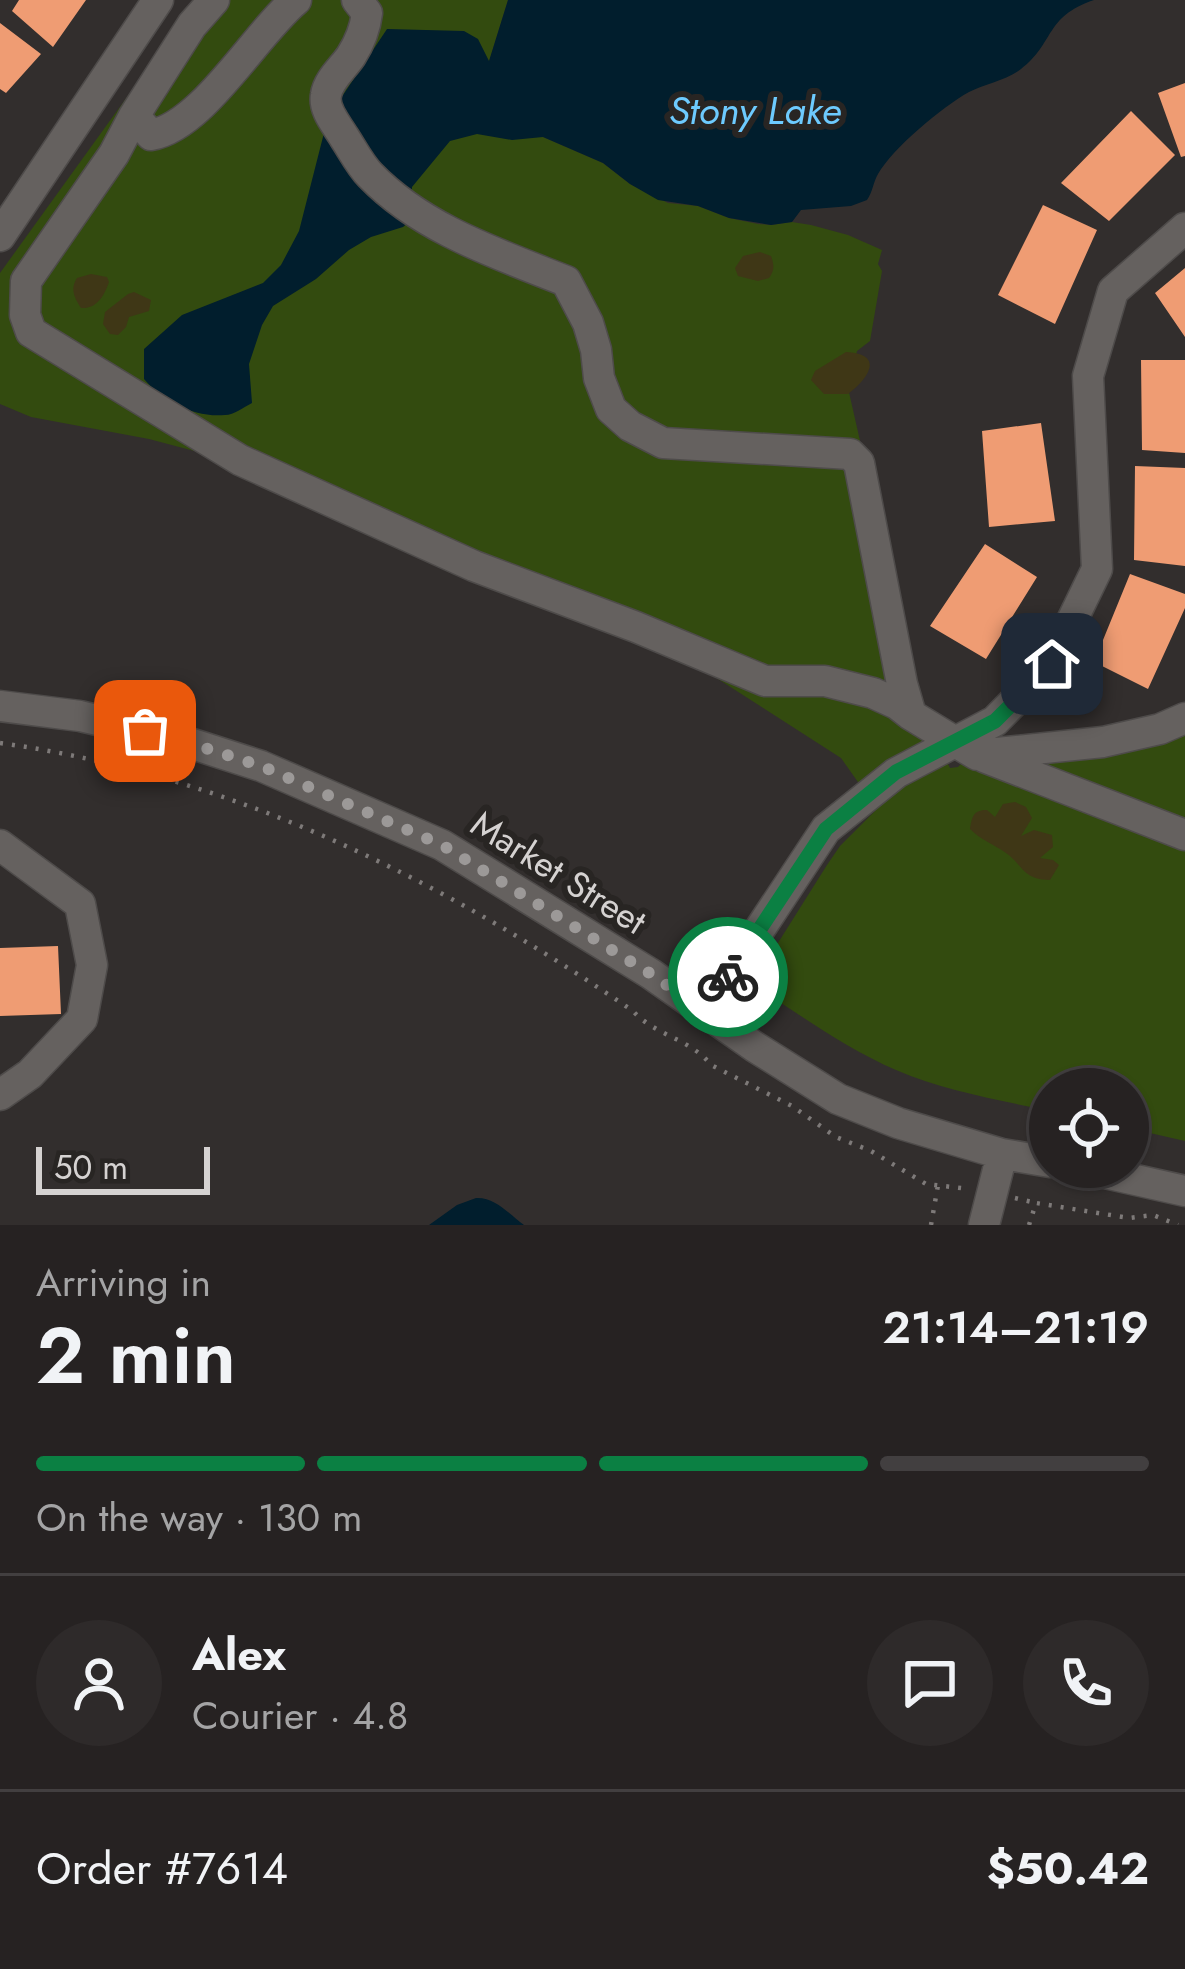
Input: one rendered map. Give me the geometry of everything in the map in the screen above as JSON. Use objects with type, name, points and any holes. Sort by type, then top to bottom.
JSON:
[{"type":"street","points":[[0,236],[158,0]]},
{"type":"street","points":[[214,0],[192,25],[114,154],[26,280],[25,315],[31,332],[240,460],[474,566],[765,681],[825,681],[874,693],[966,748],[1185,835]]},
{"type":"street","points":[[134,116],[151,135],[162,133],[195,110],[296,0]]},
{"type":"street","points":[[357,0],[367,13],[365,31],[330,84],[326,108],[368,174],[422,218],[566,280],[588,323],[611,409],[630,426],[663,443],[850,454],[859,463],[911,715]]},
{"type":"street","points":[[966,748],[1052,664],[1097,569],[1088,376],[1113,291],[1185,228]]},
{"type":"street","name":"Market Street","points":[[0,706],[80,716],[177,739],[261,766],[442,845],[651,974],[838,1099],[898,1123],[1029,1158]]},
{"type":"street","points":[[705,1012],[826,829],[896,772],[966,748],[1103,742],[1185,718]]},
{"type":"street","points":[[0,845],[80,904],[92,964],[82,1019],[30,1074],[0,1095]]},
{"type":"street","points":[[984,1225],[1002,1154]]},
{"type":"street","points":[[1149,1183],[1185,1191]]},
{"type":"path","points":[[0,742],[168,779],[362,852],[500,924],[634,1011],[644,1024],[663,1030],[702,1053],[711,1065],[792,1106],[836,1137],[871,1151],[926,1184],[958,1188]]},
{"type":"path","points":[[932,1225],[938,1185]]},
{"type":"path","points":[[1029,1225],[1036,1203],[1130,1218],[1153,1215],[1178,1225]]},
{"type":"green space","points":[[197,0],[508,0],[489,62],[543,137],[603,163],[630,184],[668,203],[698,206],[758,224],[811,225],[882,250],[870,341],[857,351],[848,388],[922,713],[950,768],[970,755],[989,765],[1087,759],[1185,705],[1185,1141],[1149,1133],[1149,1068],[1029,1068],[1029,1106],[896,1070],[822,1030],[752,984],[840,846],[877,809],[841,758],[704,670],[251,466],[149,439],[31,417],[0,404],[0,273]]},
{"type":"sand","points":[[760,252],[771,256],[769,278],[758,281],[738,276],[735,268],[743,256]]},
{"type":"sand","points":[[107,277],[109,282],[99,301],[81,308],[74,286],[77,278]]},
{"type":"sand","points":[[134,292],[151,300],[149,311],[129,317],[118,335],[110,334],[103,324],[105,312]]},
{"type":"sand","points":[[846,352],[866,357],[867,374],[848,394],[824,394],[811,380],[815,371]]},
{"type":"sand","points":[[1003,804],[1026,807],[1032,818],[1021,836],[1034,830],[1052,835],[1053,847],[1040,858],[1059,865],[1050,880],[1029,874],[970,829],[976,813],[987,810],[995,817]]},
{"type":"water","name":"Stony Lake","points":[[508,0],[1094,0],[1066,14],[1021,69],[969,92],[919,129],[885,164],[867,200],[801,210],[792,222],[771,225],[658,200],[603,163],[543,137],[512,140],[477,134],[450,141],[412,187],[414,218],[349,250],[316,279],[273,306],[249,364],[252,403],[228,415],[202,414],[170,401],[152,387],[144,379],[144,349],[182,315],[263,283],[281,265],[299,231],[325,129],[387,29],[464,31],[478,39],[489,61]]},
{"type":"water","points":[[476,1198],[496,1203],[524,1225],[429,1225]]},
{"type":"building","points":[[19,0],[86,0],[53,47],[12,11]]},
{"type":"building","points":[[0,23],[41,54],[6,93],[0,89]]},
{"type":"building","points":[[1185,83],[1185,156],[1181,157],[1158,93]]},
{"type":"building","points":[[1131,111],[1175,155],[1109,221],[1061,183]]},
{"type":"building","points":[[1043,205],[1097,230],[1055,324],[998,295]]},
{"type":"building","points":[[1185,268],[1185,337],[1155,293]]},
{"type":"building","points":[[1141,360],[1185,360],[1185,453],[1142,450]]},
{"type":"building","points":[[1041,423],[1055,521],[989,527],[982,431]]},
{"type":"building","points":[[1135,466],[1185,468],[1185,566],[1134,560]]},
{"type":"building","points":[[985,544],[1037,577],[986,659],[930,626]]},
{"type":"building","points":[[1130,574],[1185,594],[1185,608],[1148,689],[1094,662]]},
{"type":"building","points":[[58,946],[61,1014],[0,1016],[0,948]]},
{"type":"way so far","points":[[145,731],[261,766],[442,845],[705,1012],[728,977]]},
{"type":"route","points":[[728,977],[826,829],[896,772],[995,721],[1052,664]]}]
